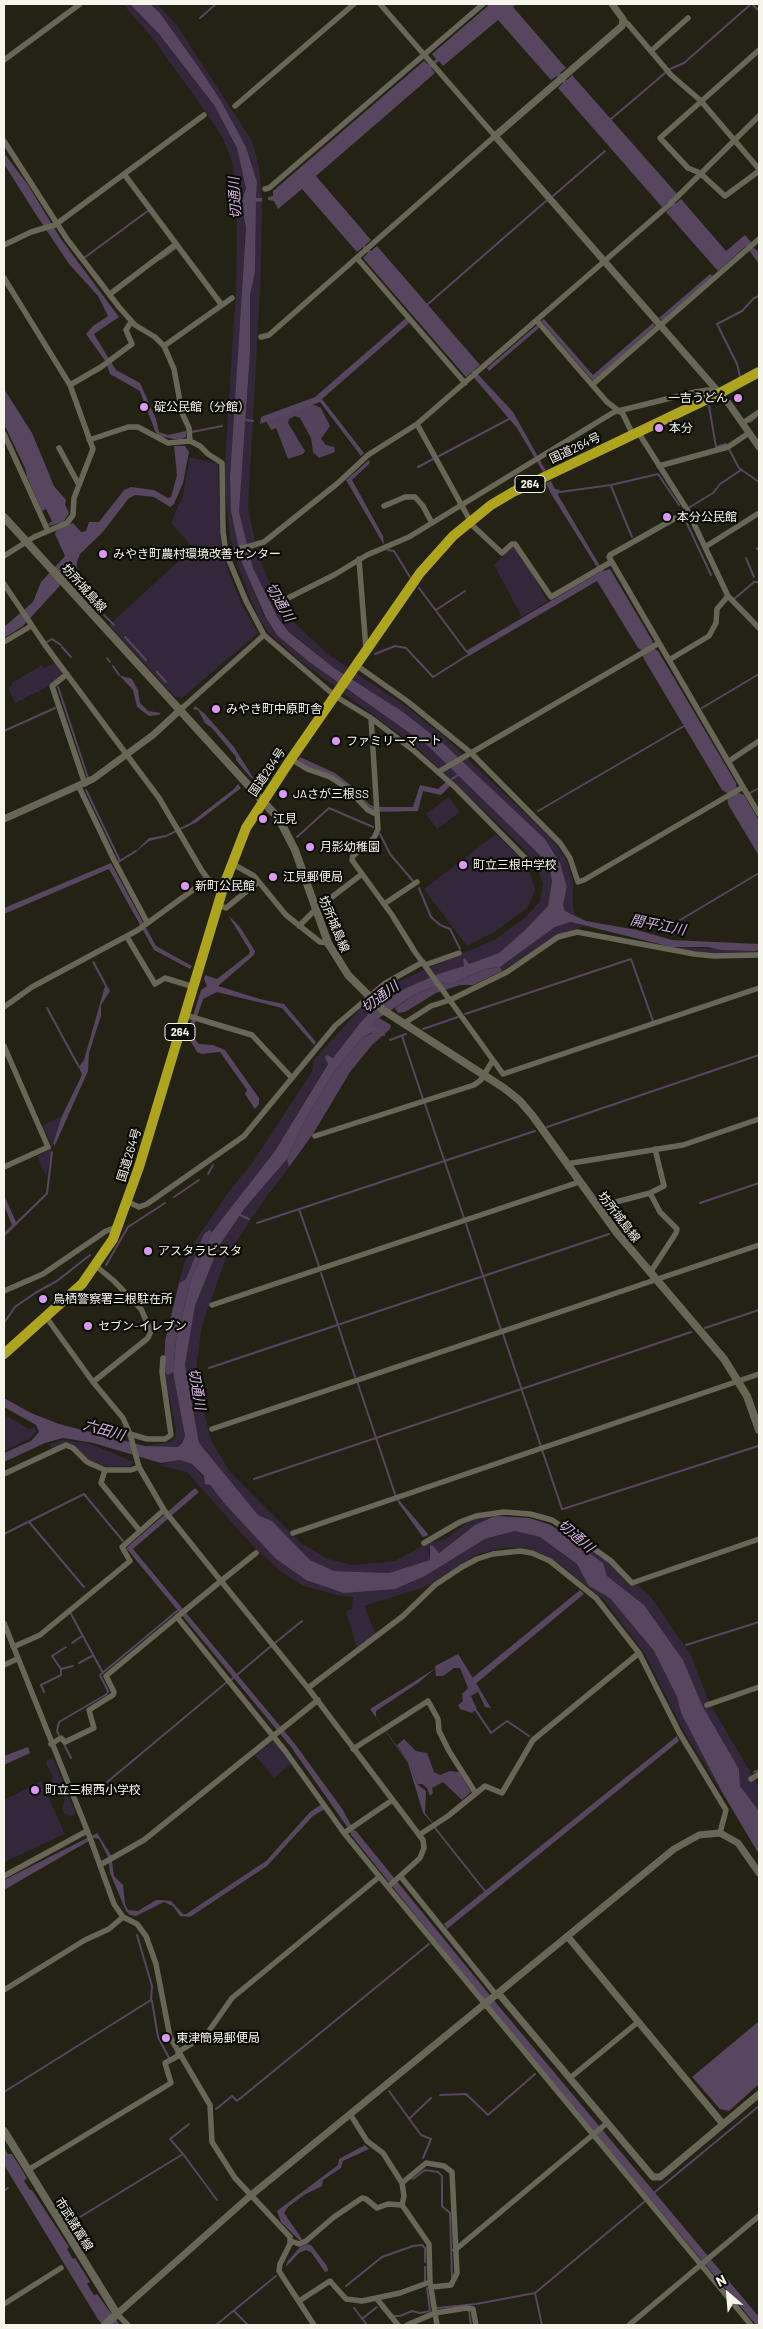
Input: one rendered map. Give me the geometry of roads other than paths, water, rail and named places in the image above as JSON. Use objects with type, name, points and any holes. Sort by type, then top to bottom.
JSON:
[{"type":"highway","name":"国道264号","points":[[4,1354],[82,1284],[96,1266],[118,1226],[128,1202],[191,1017],[194,987],[231,863],[246,828],[262,800],[420,573],[437,552],[470,521],[513,492],[720,393],[759,372]]},
{"type":"main road","name":"坊所城島線","points":[[4,517],[279,819],[295,850],[328,943],[348,976],[367,997],[403,1024],[484,1075],[519,1100],[597,1207],[650,1273],[724,1359],[739,1380],[757,1414],[759,1430]]},
{"type":"main road","name":"市武諸富線","points":[[4,2131],[115,2316]]},
{"type":"main road","points":[[105,2325],[115,2316]]},
{"type":"street","points":[[4,60],[80,4]]},
{"type":"street","points":[[235,106],[354,4]]},
{"type":"street","points":[[380,4],[720,393],[759,447]]},
{"type":"street","points":[[265,189],[269,188],[482,4]]},
{"type":"street","points":[[612,4],[671,76],[700,100],[759,170],[726,196],[700,173],[688,168],[660,138],[700,100],[759,50]]},
{"type":"street","points":[[651,51],[688,18]]},
{"type":"street","points":[[262,337],[269,334],[357,258],[622,26],[624,21]]},
{"type":"street","points":[[4,244],[31,232],[44,230],[56,224],[204,115]]},
{"type":"street","points":[[228,553],[264,542],[327,492],[368,455],[417,424],[671,203],[759,116]]},
{"type":"street","points":[[4,141],[66,240],[131,322],[155,337],[164,346],[174,369],[182,413],[189,428],[190,441]]},
{"type":"street","points":[[124,174],[221,304]]},
{"type":"street","points":[[592,385],[759,239]]},
{"type":"street","points":[[110,294],[176,244]]},
{"type":"street","points":[[357,258],[465,383]]},
{"type":"street","points":[[4,278],[70,385],[93,449],[74,498],[75,511],[63,525],[26,541],[4,556]]},
{"type":"street","points":[[164,346],[232,298]]},
{"type":"street","points":[[537,321],[607,402],[623,414],[635,434],[660,466],[688,511],[728,596],[759,628]]},
{"type":"street","points":[[70,385],[105,364],[132,344],[126,330],[131,322]]},
{"type":"street","points":[[280,602],[334,575],[359,559],[399,542],[603,418],[619,411],[695,392],[708,390],[720,393]]},
{"type":"street","points":[[743,423],[759,412]]},
{"type":"street","points":[[417,424],[470,521],[502,553],[514,544],[551,597],[611,562]]},
{"type":"street","points":[[89,440],[128,427],[138,428],[168,443],[190,441],[222,462],[223,532],[228,553],[246,601],[264,635],[336,694],[371,718],[438,772],[529,862]]},
{"type":"street","points":[[660,466],[728,447],[749,433]]},
{"type":"street","points":[[4,434],[48,531]]},
{"type":"street","points":[[59,448],[79,485]]},
{"type":"street","points":[[384,506],[405,498],[415,497],[423,506],[432,523]]},
{"type":"street","points":[[688,511],[610,555],[611,562],[657,644],[669,660],[729,761],[741,788],[759,814]]},
{"type":"street","points":[[705,547],[759,513]]},
{"type":"street","points":[[359,559],[366,649]]},
{"type":"street","points":[[4,584],[30,624],[159,798],[208,879],[224,885]]},
{"type":"street","points":[[669,660],[709,636],[716,623],[717,609],[728,596]]},
{"type":"street","points":[[4,642],[30,624]]},
{"type":"street","points":[[4,819],[82,785],[153,735],[264,635]]},
{"type":"street","points":[[438,772],[657,644]]},
{"type":"street","points":[[356,665],[407,701],[470,753],[560,843],[570,858],[578,882],[741,788]]},
{"type":"street","points":[[67,674],[52,686],[82,785],[144,925]]},
{"type":"street","points":[[371,718],[377,834],[352,858],[503,1074],[759,988]]},
{"type":"street","points":[[729,761],[759,741]]},
{"type":"street","points":[[291,759],[307,769],[330,777],[347,788],[368,810],[376,813]]},
{"type":"street","points":[[231,863],[246,870],[286,915],[299,926],[320,942],[328,943]]},
{"type":"street","points":[[299,926],[315,910],[362,874]]},
{"type":"street","points":[[4,1007],[32,987],[127,937],[208,879]]},
{"type":"street","points":[[218,905],[226,908],[258,882]]},
{"type":"street","points":[[384,904],[417,882]]},
{"type":"street","points":[[403,1024],[431,1006],[450,1000],[506,972],[558,937],[577,932],[694,954],[714,956],[759,955]]},
{"type":"street","points":[[127,937],[155,984],[165,978],[194,987]]},
{"type":"street","points":[[128,1202],[139,1207],[147,1204],[244,1136],[335,1026],[384,984],[425,965],[459,954]]},
{"type":"street","points":[[191,1017],[252,1035],[292,1078]]},
{"type":"street","points":[[4,1046],[48,1147],[4,1167]]},
{"type":"street","points":[[316,1136],[474,1085],[484,1075],[493,1060]]},
{"type":"street","points":[[566,1164],[683,1145],[759,1119]]},
{"type":"street","points":[[597,1207],[650,1193],[664,1186],[655,1150]]},
{"type":"street","points":[[212,1305],[579,1182]]},
{"type":"street","points":[[650,1193],[660,1212],[676,1229],[676,1234],[650,1273]]},
{"type":"street","points":[[4,1291],[43,1274],[106,1231],[118,1226]]},
{"type":"street","points":[[212,1429],[759,1245]]},
{"type":"street","points":[[93,1382],[148,1338],[150,1331],[141,1309],[114,1281],[96,1266]]},
{"type":"street","points":[[46,1317],[93,1382],[123,1418],[131,1435],[139,1465],[164,1511],[318,1700],[419,1835],[424,1844],[423,1852],[394,1883]]},
{"type":"street","points":[[131,1435],[147,1439],[165,1439],[171,1435],[162,1372],[163,1358]]},
{"type":"street","points":[[293,1533],[759,1374]]},
{"type":"street","points":[[4,1474],[66,1445],[73,1448],[87,1462],[104,1470],[131,1470],[139,1465]]},
{"type":"street","points":[[104,1470],[101,1483],[140,1531]]},
{"type":"street","points":[[13,1647],[40,1635],[130,1561],[122,1547],[164,1511]]},
{"type":"street","points":[[424,1543],[460,1522],[476,1516],[504,1512],[530,1514],[552,1520],[569,1531],[611,1561],[632,1583],[759,1538]]},
{"type":"street","points":[[308,1688],[402,1616],[435,1585],[476,1559],[520,1550],[550,1560],[596,1598],[639,1653],[680,1734],[726,1810],[720,1833]]},
{"type":"street","points":[[51,1744],[62,1738],[65,1742],[94,1728],[89,1710],[114,1696],[106,1676],[256,1553]]},
{"type":"street","points":[[178,1616],[348,1830],[379,1877],[394,1883],[497,1996],[570,2078],[605,2125],[648,2173],[653,2177],[660,2177],[759,2094]]},
{"type":"street","points":[[4,1624],[89,1835],[114,1904],[123,1917],[137,1924],[146,1936],[156,1964],[166,2024],[178,2052],[210,2105],[212,2142],[235,2178],[250,2196],[287,2232],[291,2241],[299,2244],[306,2241],[334,2217],[362,2198],[377,2208],[388,2204],[402,2205]]},
{"type":"street","points":[[419,1835],[448,1816],[475,1792],[485,1786],[502,1793],[533,1740],[639,1653]]},
{"type":"street","points":[[4,1665],[17,1658]]},
{"type":"street","points":[[708,1705],[759,1687]]},
{"type":"street","points":[[100,1865],[144,1840],[318,1700]]},
{"type":"street","points":[[353,1748],[428,1701],[438,1719],[439,1730],[449,1751],[475,1792]]},
{"type":"street","points":[[751,1779],[759,1774]]},
{"type":"street","points":[[348,1830],[391,1800]]},
{"type":"street","points":[[128,2325],[115,2316],[250,2196],[497,1996],[674,1849],[698,1834],[720,1833],[738,1843],[759,1873]]},
{"type":"street","points":[[4,1876],[89,1835]]},
{"type":"street","points":[[28,2170],[171,2084],[165,2063],[178,2056],[178,2052],[206,2035],[232,1998],[379,1877]]},
{"type":"street","points":[[394,1883],[484,2005],[751,2325]]},
{"type":"street","points":[[4,1990],[85,1940],[109,1928],[123,1917]]},
{"type":"street","points":[[568,1937],[724,2124]]},
{"type":"street","points":[[570,2078],[638,2022]]},
{"type":"street","points":[[350,2114],[367,2141],[383,2153],[402,2183],[404,2196],[402,2205],[429,2244],[431,2285],[438,2325]]},
{"type":"street","points":[[455,2250],[605,2125]]},
{"type":"street","points":[[299,2301],[330,2281],[350,2301],[377,2299],[431,2285],[451,2285],[456,2280],[451,2170],[444,2166],[426,2163],[402,2183]]},
{"type":"street","points":[[629,2325],[759,2216]]},
{"type":"street","points":[[291,2241],[280,2264],[279,2271],[314,2325]]},
{"type":"street","points":[[4,2304],[61,2268]]},
{"type":"street","points":[[377,2299],[398,2325]]},
{"type":"street","points":[[407,2325],[435,2312],[473,2309],[476,2325]]},
{"type":"waterway","points":[[200,18],[216,4]]},
{"type":"waterway","points":[[670,69],[684,63],[751,4]]},
{"type":"waterway","points":[[752,4],[759,11]]},
{"type":"waterway","points":[[611,119],[665,73]]},
{"type":"waterway","points":[[553,196],[605,151]]},
{"type":"waterway","points":[[428,304],[546,201]]},
{"type":"waterway","points":[[84,258],[149,210]]},
{"type":"waterway","points":[[161,259],[176,248]]},
{"type":"waterway","points":[[740,376],[737,364],[717,324],[742,311],[754,298],[759,296]]},
{"type":"waterway","points":[[709,406],[716,447],[726,444]]},
{"type":"waterway","points":[[750,422],[756,417]]},
{"type":"waterway","points":[[439,456],[509,419]]},
{"type":"waterway","points":[[246,420],[253,421]]},
{"type":"waterway","points":[[192,432],[222,426]]},
{"type":"waterway","points":[[729,449],[739,468],[759,482]]},
{"type":"waterway","points":[[418,467],[433,459]]},
{"type":"waterway","points":[[690,507],[713,493],[720,484],[741,470]]},
{"type":"waterway","points":[[560,492],[611,485],[658,474],[679,505]]},
{"type":"waterway","points":[[611,486],[632,537]]},
{"type":"waterway","points":[[684,517],[711,575]]},
{"type":"waterway","points":[[388,550],[394,551],[410,577]]},
{"type":"waterway","points":[[746,558],[754,577]]},
{"type":"waterway","points":[[74,582],[100,610]]},
{"type":"waterway","points":[[733,600],[754,582],[759,582]]},
{"type":"waterway","points":[[419,588],[466,651]]},
{"type":"waterway","points":[[436,610],[465,591]]},
{"type":"waterway","points":[[104,615],[114,625]]},
{"type":"waterway","points":[[125,637],[146,660]]},
{"type":"waterway","points":[[47,642],[52,639],[61,645]]},
{"type":"waterway","points":[[375,654],[395,646],[406,648],[433,677],[468,655]]},
{"type":"waterway","points":[[62,647],[71,657]]},
{"type":"waterway","points":[[107,658],[110,662]]},
{"type":"waterway","points":[[113,666],[119,675]]},
{"type":"waterway","points":[[157,672],[166,682]]},
{"type":"waterway","points":[[702,708],[759,674]]},
{"type":"waterway","points":[[58,687],[88,778]]},
{"type":"waterway","points":[[4,731],[55,708]]},
{"type":"waterway","points":[[538,811],[684,726]]},
{"type":"waterway","points":[[452,779],[458,775]]},
{"type":"waterway","points":[[750,793],[759,788]]},
{"type":"waterway","points":[[86,790],[120,861]]},
{"type":"waterway","points":[[297,837],[329,808],[373,827]]},
{"type":"waterway","points":[[380,834],[390,854],[413,881]]},
{"type":"waterway","points":[[118,862],[136,851]]},
{"type":"waterway","name":"開平江川","points":[[665,929],[759,873]]},
{"type":"waterway","points":[[419,888],[431,917],[440,925],[450,929],[460,949]]},
{"type":"waterway","points":[[465,1014],[631,959],[653,1021]]},
{"type":"waterway","points":[[47,1008],[79,1067]]},
{"type":"waterway","points":[[423,1029],[458,1017]]},
{"type":"waterway","points":[[376,1030],[384,1035]]},
{"type":"waterway","points":[[390,1040],[406,1034]]},
{"type":"waterway","points":[[402,1036],[423,1099]]},
{"type":"waterway","points":[[547,1127],[759,1055]]},
{"type":"waterway","points":[[425,1104],[464,1218]]},
{"type":"waterway","points":[[257,1223],[535,1131]]},
{"type":"waterway","points":[[208,1174],[213,1165]]},
{"type":"waterway","points":[[174,1197],[199,1180]]},
{"type":"waterway","points":[[700,1203],[759,1183]]},
{"type":"waterway","points":[[106,1265],[128,1227],[165,1203]]},
{"type":"waterway","points":[[299,1209],[319,1266]]},
{"type":"waterway","points":[[240,1215],[249,1219]]},
{"type":"waterway","points":[[466,1224],[501,1330]]},
{"type":"waterway","name":"切通川","points":[[209,1368],[609,1234]]},
{"type":"waterway","points":[[4,1323],[15,1307],[57,1281],[90,1255]]},
{"type":"waterway","points":[[321,1273],[355,1377]]},
{"type":"waterway","points":[[705,1328],[759,1310]]},
{"type":"waterway","points":[[254,1479],[691,1332]]},
{"type":"waterway","points":[[503,1334],[562,1509]]},
{"type":"waterway","points":[[358,1384],[396,1497]]},
{"type":"waterway","points":[[563,1509],[758,1446]]},
{"type":"waterway","points":[[4,1534],[84,1494],[123,1541]]},
{"type":"waterway","points":[[29,1522],[84,1587]]},
{"type":"waterway","points":[[59,1735],[57,1731],[59,1722],[107,1694],[108,1691],[100,1675],[177,1611]]},
{"type":"waterway","points":[[71,1614],[103,1673]]},
{"type":"waterway","points":[[275,1643],[302,1621]]},
{"type":"waterway","points":[[686,1645],[759,1622]]},
{"type":"waterway","points":[[72,1643],[82,1636]]},
{"type":"waterway","points":[[231,1680],[271,1646]]},
{"type":"waterway","points":[[44,1692],[41,1685],[61,1675],[61,1669],[52,1656],[66,1647]]},
{"type":"waterway","points":[[79,1663],[92,1656]]},
{"type":"waterway","points":[[436,1668],[458,1656],[471,1679]]},
{"type":"waterway","points":[[61,1669],[73,1666]]},
{"type":"waterway","points":[[94,1793],[227,1682]]},
{"type":"waterway","points":[[474,1685],[473,1689],[467,1694],[467,1697],[491,1733],[507,1721],[529,1736]]},
{"type":"waterway","points":[[63,1742],[71,1758]]},
{"type":"waterway","points":[[754,1772],[759,1770]]},
{"type":"waterway","points":[[435,1828],[485,1891]]},
{"type":"waterway","points":[[4,2092],[151,2000],[152,1986],[137,1935]]},
{"type":"waterway","points":[[216,2109],[232,2096],[237,2101],[429,1944]]},
{"type":"waterway","points":[[152,2001],[158,2037],[169,2058]]},
{"type":"waterway","points":[[440,2095],[466,2094],[488,2115],[535,2074]]},
{"type":"waterway","points":[[389,2091],[421,2135],[431,2139],[423,2158]]},
{"type":"waterway","points":[[409,2119],[431,2098]]},
{"type":"waterway","points":[[655,2192],[759,2106]]},
{"type":"waterway","points":[[67,2225],[183,2154],[170,2139],[189,2124]]},
{"type":"waterway","points":[[183,2154],[217,2200]]},
{"type":"waterway","points":[[413,2179],[425,2170],[438,2172],[442,2176],[442,2206],[450,2213],[452,2278]]},
{"type":"waterway","points":[[4,2191],[8,2188]]},
{"type":"waterway","points":[[438,2308],[476,2304],[535,2293],[644,2202]]},
{"type":"waterway","points":[[346,2286],[382,2257],[413,2246],[422,2245],[425,2248],[425,2262]]},
{"type":"waterway","points":[[425,2267],[425,2281]]},
{"type":"waterway","points":[[216,2325],[276,2276]]},
{"type":"waterway","points":[[393,2316],[400,2316],[412,2311],[420,2313],[430,2311],[427,2288]]},
{"type":"waterway","points":[[535,2293],[542,2325]]},
{"type":"waterway","points":[[363,2318],[377,2307]]},
{"type":"waterway","points":[[354,2308],[367,2325]]},
{"type":"waterway","points":[[234,2311],[248,2325]]},
{"type":"waterway","points":[[469,2311],[471,2325]]},
{"type":"place","name":"一吉うどん","points":[[738,398]]},
{"type":"place","name":"碇公民館（分館）","points":[[144,407]]},
{"type":"place","name":"本分","points":[[659,428]]},
{"type":"place","name":"本分公民館","points":[[667,517]]},
{"type":"place","name":"みやき町農村環境改善センター","points":[[103,554]]},
{"type":"place","name":"みやき町中原町舎","points":[[216,709]]},
{"type":"place","name":"ファミリーマート","points":[[336,741]]},
{"type":"place","name":"JAさが三根SS","points":[[283,794]]},
{"type":"place","name":"江見","points":[[263,819]]},
{"type":"place","name":"月影幼稚園","points":[[310,847]]},
{"type":"place","name":"町立三根中学校","points":[[463,865]]},
{"type":"place","name":"江見郵便局","points":[[273,877]]},
{"type":"place","name":"新町公民館","points":[[185,886]]},
{"type":"place","name":"アスタラビスタ","points":[[148,1251]]},
{"type":"place","name":"鳥栖警察署三根駐在所","points":[[43,1299]]},
{"type":"place","name":"セブン-イレブン","points":[[88,1326]]},
{"type":"place","name":"町立三根西小学校","points":[[35,1790]]},
{"type":"place","name":"東津簡易郵便局","points":[[166,2038]]},
{"type":"water label","name":"六田川","points":[[104,1430]]}]
